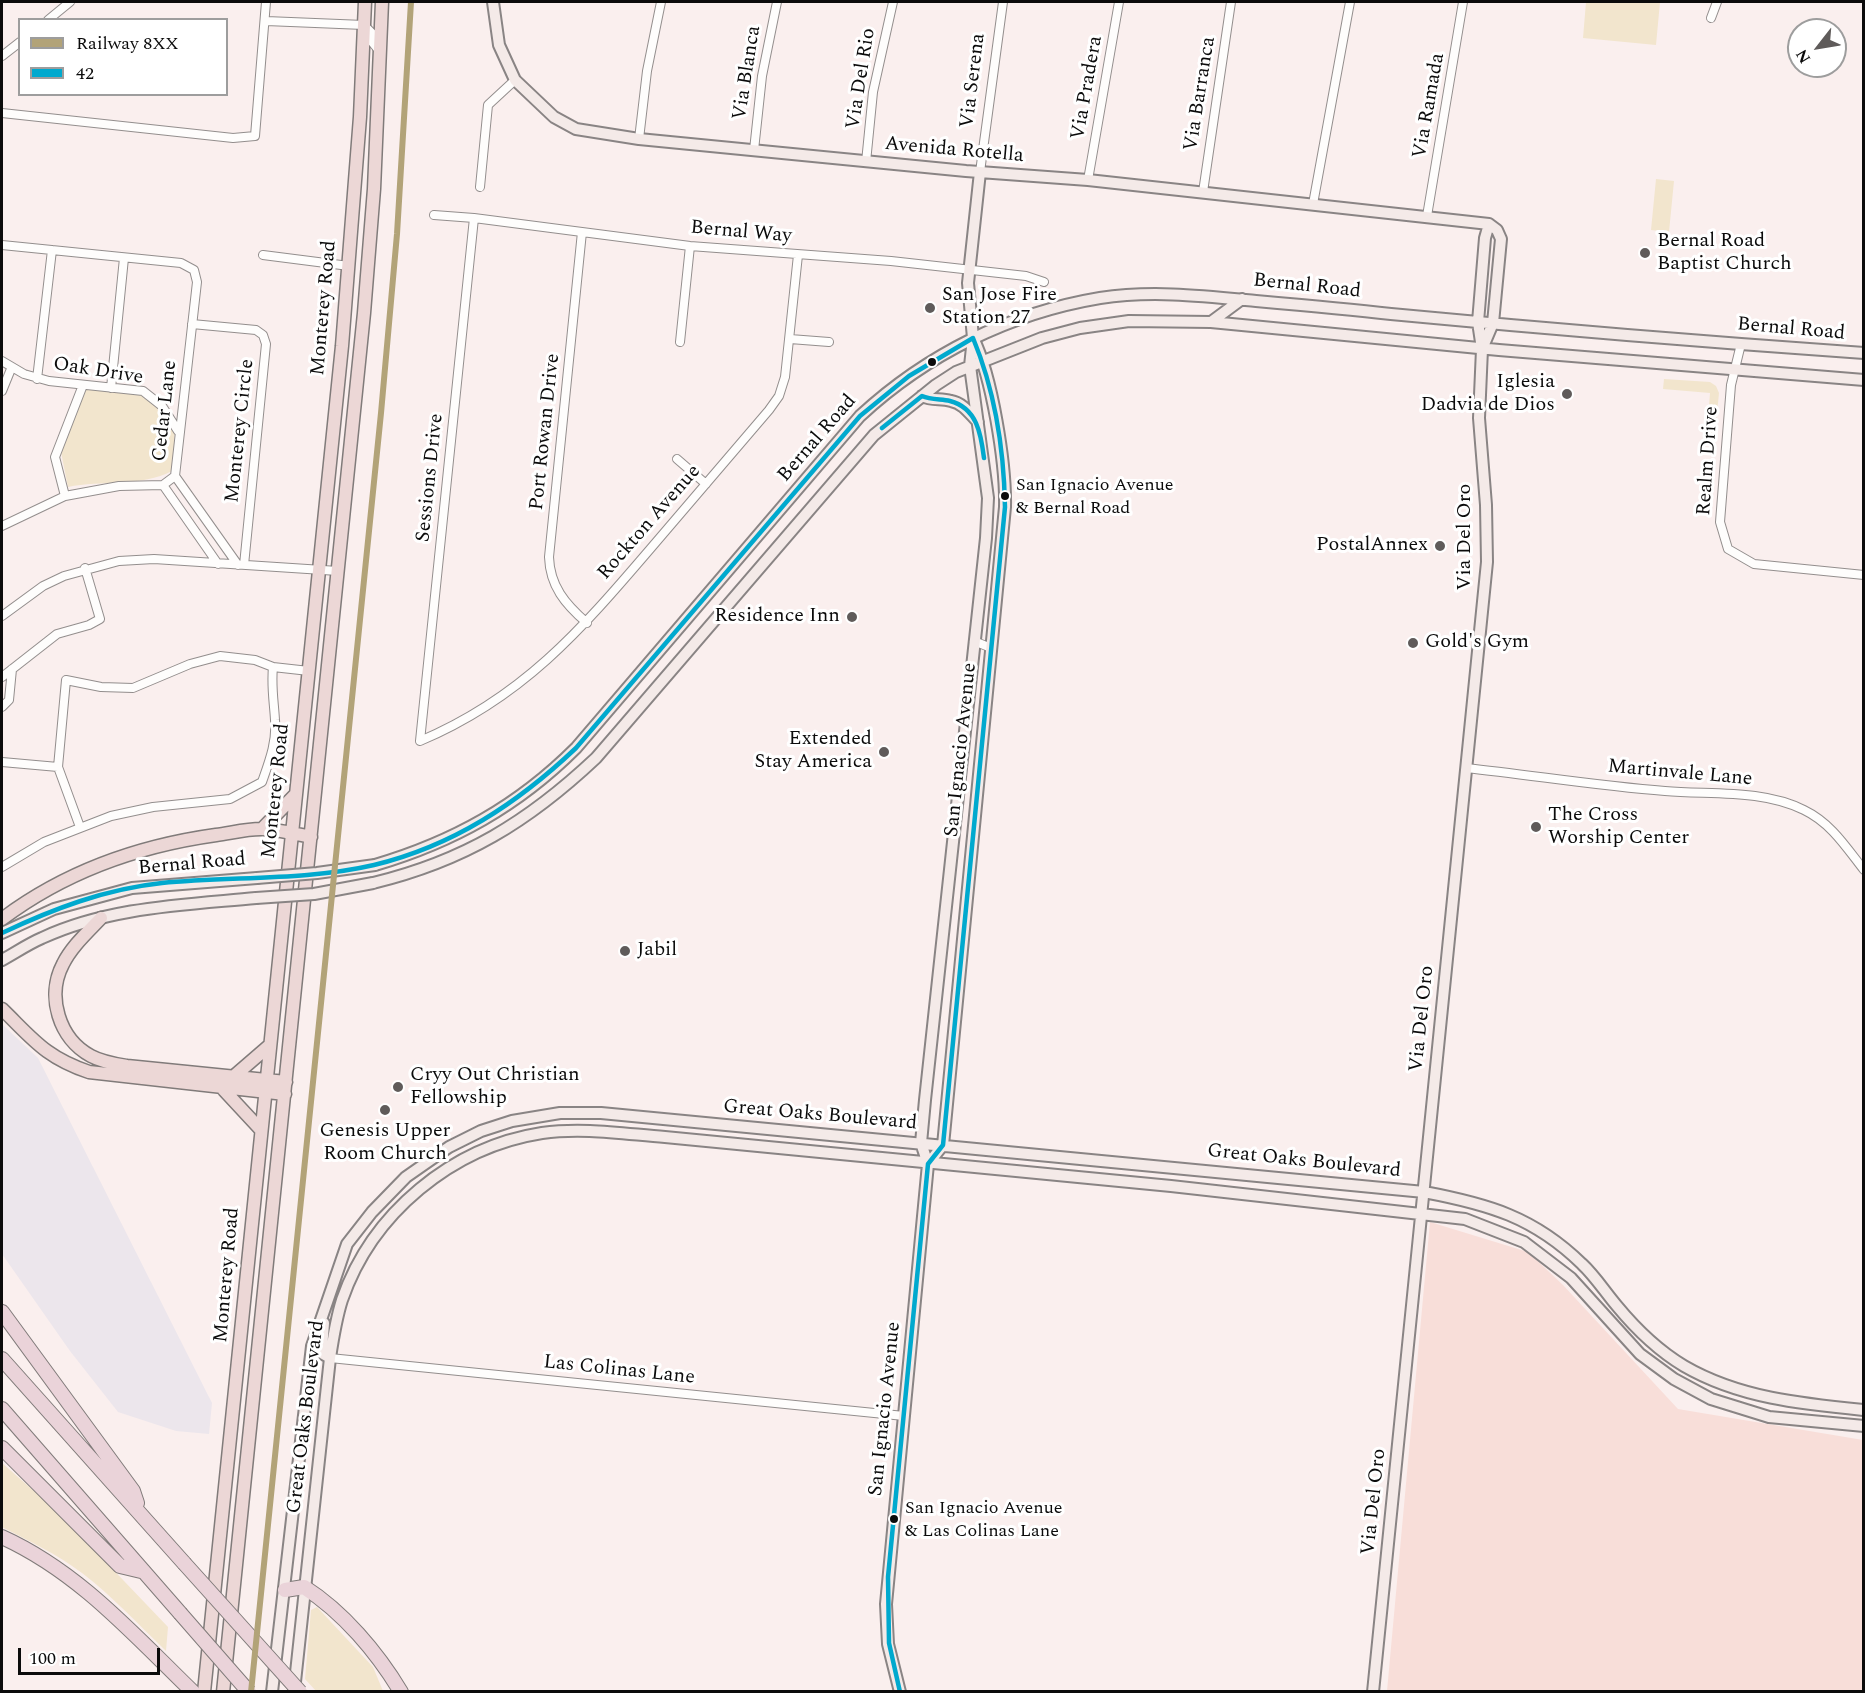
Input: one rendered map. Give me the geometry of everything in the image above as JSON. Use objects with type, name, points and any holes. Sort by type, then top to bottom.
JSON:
[{"type":"highway","points":[[2,1312],[133,1491],[142,1516]]},
{"type":"highway","points":[[2,1359],[300,1692]]},
{"type":"highway","points":[[2,1409],[141,1571],[249,1692]]},
{"type":"highway","points":[[2,1448],[120,1566],[141,1571]]},
{"type":"highway","points":[[2,1537],[39,1556],[78,1583],[193,1692]]},
{"type":"highway","points":[[285,1590],[304,1587],[328,1605],[354,1630],[386,1669],[401,1692]]},
{"type":"main road","name":"Monterey Road","points":[[204,1692],[320,570],[349,266],[365,2]]},
{"type":"main road","name":"Monterey Road","points":[[223,1692],[366,292],[382,2]]},
{"type":"main road","name":"Avenida Rotella","points":[[494,2],[499,45],[515,80],[554,117],[576,129],[639,139],[867,162],[1088,180],[1489,224]]},
{"type":"main road","name":"Via Serena","points":[[968,271],[981,172]]},
{"type":"main road","name":"Via Del Oro","points":[[1373,1692],[1488,539],[1479,418],[1482,349],[1478,322],[1485,238],[1489,224]]},
{"type":"main road","name":"Via Del Oro","points":[[1482,349],[1493,323],[1501,239],[1489,224]]},
{"type":"main road","name":"San Ignacio Avenue","points":[[900,1692],[888,1644],[886,1604],[928,1164],[921,1143],[988,498],[970,366],[973,338],[968,271]]},
{"type":"main road","name":"Bernal Road","points":[[2,933],[54,909],[132,888],[317,873],[375,865],[428,848],[463,832],[502,809],[542,780],[591,730],[861,416],[909,376],[973,338],[1041,312],[1113,296],[1182,294],[1478,322],[1863,354]]},
{"type":"main road","points":[[1210,322],[1242,299]]},
{"type":"main road","name":"Bernal Road","points":[[2,960],[41,938],[101,918],[152,907],[314,894],[416,872],[484,843],[518,823],[565,787],[596,758],[854,456],[890,421],[936,385],[970,366],[1042,339],[1089,327],[1150,320],[1210,322],[1482,349],[1863,380]]},
{"type":"main road","name":"San Ignacio Avenue","points":[[943,1145],[1005,498],[984,361],[973,338]]},
{"type":"main road","points":[[922,396],[933,401],[952,401],[963,406],[978,423]]},
{"type":"main road","points":[[262,829],[297,793]]},
{"type":"main road","points":[[2,919],[49,887],[112,859],[173,842],[262,829],[311,837]]},
{"type":"main road","points":[[101,918],[69,954],[56,981],[59,1017],[72,1041],[91,1056],[109,1062],[233,1077],[266,1086]]},
{"type":"main road","points":[[2,1001],[5,1012],[24,1033],[48,1053],[89,1072],[222,1088],[266,1086],[285,1088]]},
{"type":"main road","points":[[233,1077],[270,1045]]},
{"type":"main road","points":[[222,1088],[261,1130]]},
{"type":"main road","name":"Great Oaks Boulevard","points":[[272,1692],[312,1346],[347,1244],[372,1212],[406,1177],[449,1147],[492,1127],[560,1113],[601,1113],[943,1145],[1424,1192],[1469,1200],[1510,1213],[1535,1227],[1583,1264],[1618,1308],[1663,1352],[1718,1384],[1773,1399],[1863,1410]]},
{"type":"main road","points":[[702,1141],[704,1124]]},
{"type":"main road","name":"Great Oaks Boulevard","points":[[294,1692],[304,1587],[321,1462],[330,1358],[342,1299],[364,1253],[376,1234],[406,1200],[458,1163],[496,1145],[543,1133],[596,1131],[1171,1186],[1465,1219],[1524,1242],[1571,1278],[1640,1354],[1674,1379],[1711,1399],[1769,1417],[1863,1426]]},
{"type":"main road","points":[[928,1164],[943,1145]]},
{"type":"main road","points":[[1171,1186],[1180,1168]]},
{"type":"main road","points":[[321,1317],[325,1325],[322,1350],[323,1354],[330,1358]]},
{"type":"street","points":[[50,18],[70,2]]},
{"type":"street","points":[[2,113],[233,138],[255,136],[266,2]]},
{"type":"street","points":[[639,139],[647,71],[660,2]]},
{"type":"street","name":"Via Blanca","points":[[754,150],[762,76],[777,2]]},
{"type":"street","name":"Via Del Rio","points":[[867,162],[873,92],[893,2]]},
{"type":"street","name":"Via Serena","points":[[981,172],[1002,2]]},
{"type":"street","name":"Via Pradera","points":[[1088,180],[1119,2]]},
{"type":"street","name":"Via Barranca","points":[[1203,192],[1231,2]]},
{"type":"street","points":[[1312,204],[1350,2]]},
{"type":"street","name":"Via Ramada","points":[[1427,216],[1462,2]]},
{"type":"street","points":[[1711,18],[1717,2]]},
{"type":"street","points":[[266,21],[364,25],[372,33],[372,42],[381,52]]},
{"type":"street","points":[[2,56],[18,44]]},
{"type":"street","points":[[480,187],[488,105],[515,80]]},
{"type":"street","name":"Bernal Way","points":[[434,215],[474,218],[690,246],[891,261],[1026,276],[1044,282]]},
{"type":"street","name":"Sessions Drive","points":[[420,741],[474,218]]},
{"type":"street","name":"Port Rowan Drive","points":[[582,232],[549,557],[550,573],[558,594],[587,623]]},
{"type":"street","points":[[2,245],[181,263],[194,270],[197,282],[192,324]]},
{"type":"street","points":[[680,342],[690,246]]},
{"type":"street","points":[[37,379],[52,250]]},
{"type":"street","points":[[263,255],[349,266]]},
{"type":"street","name":"Rockton Avenue","points":[[420,741],[451,728],[507,695],[587,623],[779,396],[785,377],[798,255]]},
{"type":"street","points":[[111,388],[124,258]]},
{"type":"street","name":"Cedar Lane","points":[[2,526],[65,496],[119,486],[163,485],[175,476],[178,431],[192,324]]},
{"type":"street","name":"Monterey Circle","points":[[192,324],[256,330],[263,335],[266,344],[241,565]]},
{"type":"street","points":[[790,339],[829,342]]},
{"type":"street","name":"Realm Drive","points":[[1741,344],[1734,369],[1720,522],[1728,549],[1754,564],[1863,575]]},
{"type":"street","name":"Oak Drive","points":[[2,361],[11,369],[37,379],[143,391],[162,406],[178,431]]},
{"type":"street","points":[[2,391],[11,369]]},
{"type":"street","points":[[65,496],[55,457],[83,385]]},
{"type":"street","points":[[677,459],[706,484]]},
{"type":"street","points":[[175,476],[241,565]]},
{"type":"street","points":[[163,485],[218,564]]},
{"type":"street","points":[[2,616],[43,586],[85,568],[137,559],[338,571]]},
{"type":"street","points":[[2,677],[57,634],[89,625],[100,619],[85,568]]},
{"type":"street","points":[[974,641],[991,648]]},
{"type":"street","points":[[80,828],[58,767],[66,680],[101,687],[133,688],[190,664],[220,656],[255,660],[273,667],[309,671]]},
{"type":"street","points":[[2,867],[44,842],[111,816],[153,807],[230,799],[262,782],[274,748],[276,722],[271,688],[273,667]]},
{"type":"street","points":[[2,707],[9,700],[12,669]]},
{"type":"street","points":[[2,762],[58,767]]},
{"type":"street","name":"Martinvale Lane","points":[[1466,768],[1659,790],[1741,795],[1776,800],[1802,809],[1826,822],[1863,870]]},
{"type":"street","name":"Las Colinas Lane","points":[[330,1358],[904,1416]]},
{"type":"shaded area","points":[[1586,2],[1660,2],[1656,45],[1583,38]]},
{"type":"shaded area","points":[[1656,179],[1674,181],[1669,232],[1651,230]]},
{"type":"shaded area","points":[[1664,379],[1710,382],[1716,386],[1719,393],[1715,433],[1707,432],[1710,393],[1663,389]]},
{"type":"shaded area","points":[[87,386],[142,394],[160,409],[175,432],[172,471],[135,481],[68,487],[60,447]]},
{"type":"shaded area","points":[[2,1024],[38,1058],[212,1403],[209,1434],[176,1431],[118,1412],[70,1351],[2,1254]]},
{"type":"shaded area","points":[[1430,1222],[1528,1252],[1563,1285],[1678,1409],[1863,1440],[1863,1691],[1387,1691]]},
{"type":"shaded area","points":[[2,1463],[59,1513],[168,1627],[166,1651],[82,1573],[53,1554],[2,1527]]},
{"type":"shaded area","points":[[317,1607],[373,1667],[383,1691],[316,1691],[305,1679],[311,1610]]},
{"type":"rail line","name":"8XX","points":[[251,1692],[381,413],[397,234],[411,2]]},
{"type":"transit line","name":"42","points":[[2,933],[80,901],[141,886],[188,881],[322,874],[374,865],[431,846],[483,820],[531,787],[576,748],[860,416],[909,376],[973,338],[981,358],[997,421],[1003,464],[1005,507],[943,1145],[928,1164],[888,1577],[889,1643],[900,1692]]},
{"type":"transit line","name":"42","points":[[882,428],[922,396],[950,401],[959,404],[972,416],[979,431],[984,458]]},
{"type":"place","name":"Bernal Road Baptist Church","points":[[1645,253]]},
{"type":"place","name":"San Jose Fire Station 27","points":[[930,308]]},
{"type":"place","name":"Iglesia Dadvia de Dios","points":[[1567,394]]},
{"type":"place","name":"San Ignacio Avenue & Bernal Road","points":[[1005,496]]},
{"type":"place","name":"PostalAnnex","points":[[1440,546]]},
{"type":"place","name":"Residence Inn","points":[[852,617]]},
{"type":"place","name":"Gold's Gym","points":[[1413,643]]},
{"type":"place","name":"Extended Stay America","points":[[884,752]]},
{"type":"place","name":"The Cross Worship Center","points":[[1536,827]]},
{"type":"place","name":"Jabil","points":[[625,951]]},
{"type":"place","name":"Cryy Out Christian Fellowship","points":[[398,1087]]},
{"type":"place","name":"Genesis Upper Room Church","points":[[385,1110]]},
{"type":"place","name":"San Ignacio Avenue & Las Colinas Lane","points":[[894,1519]]}]
